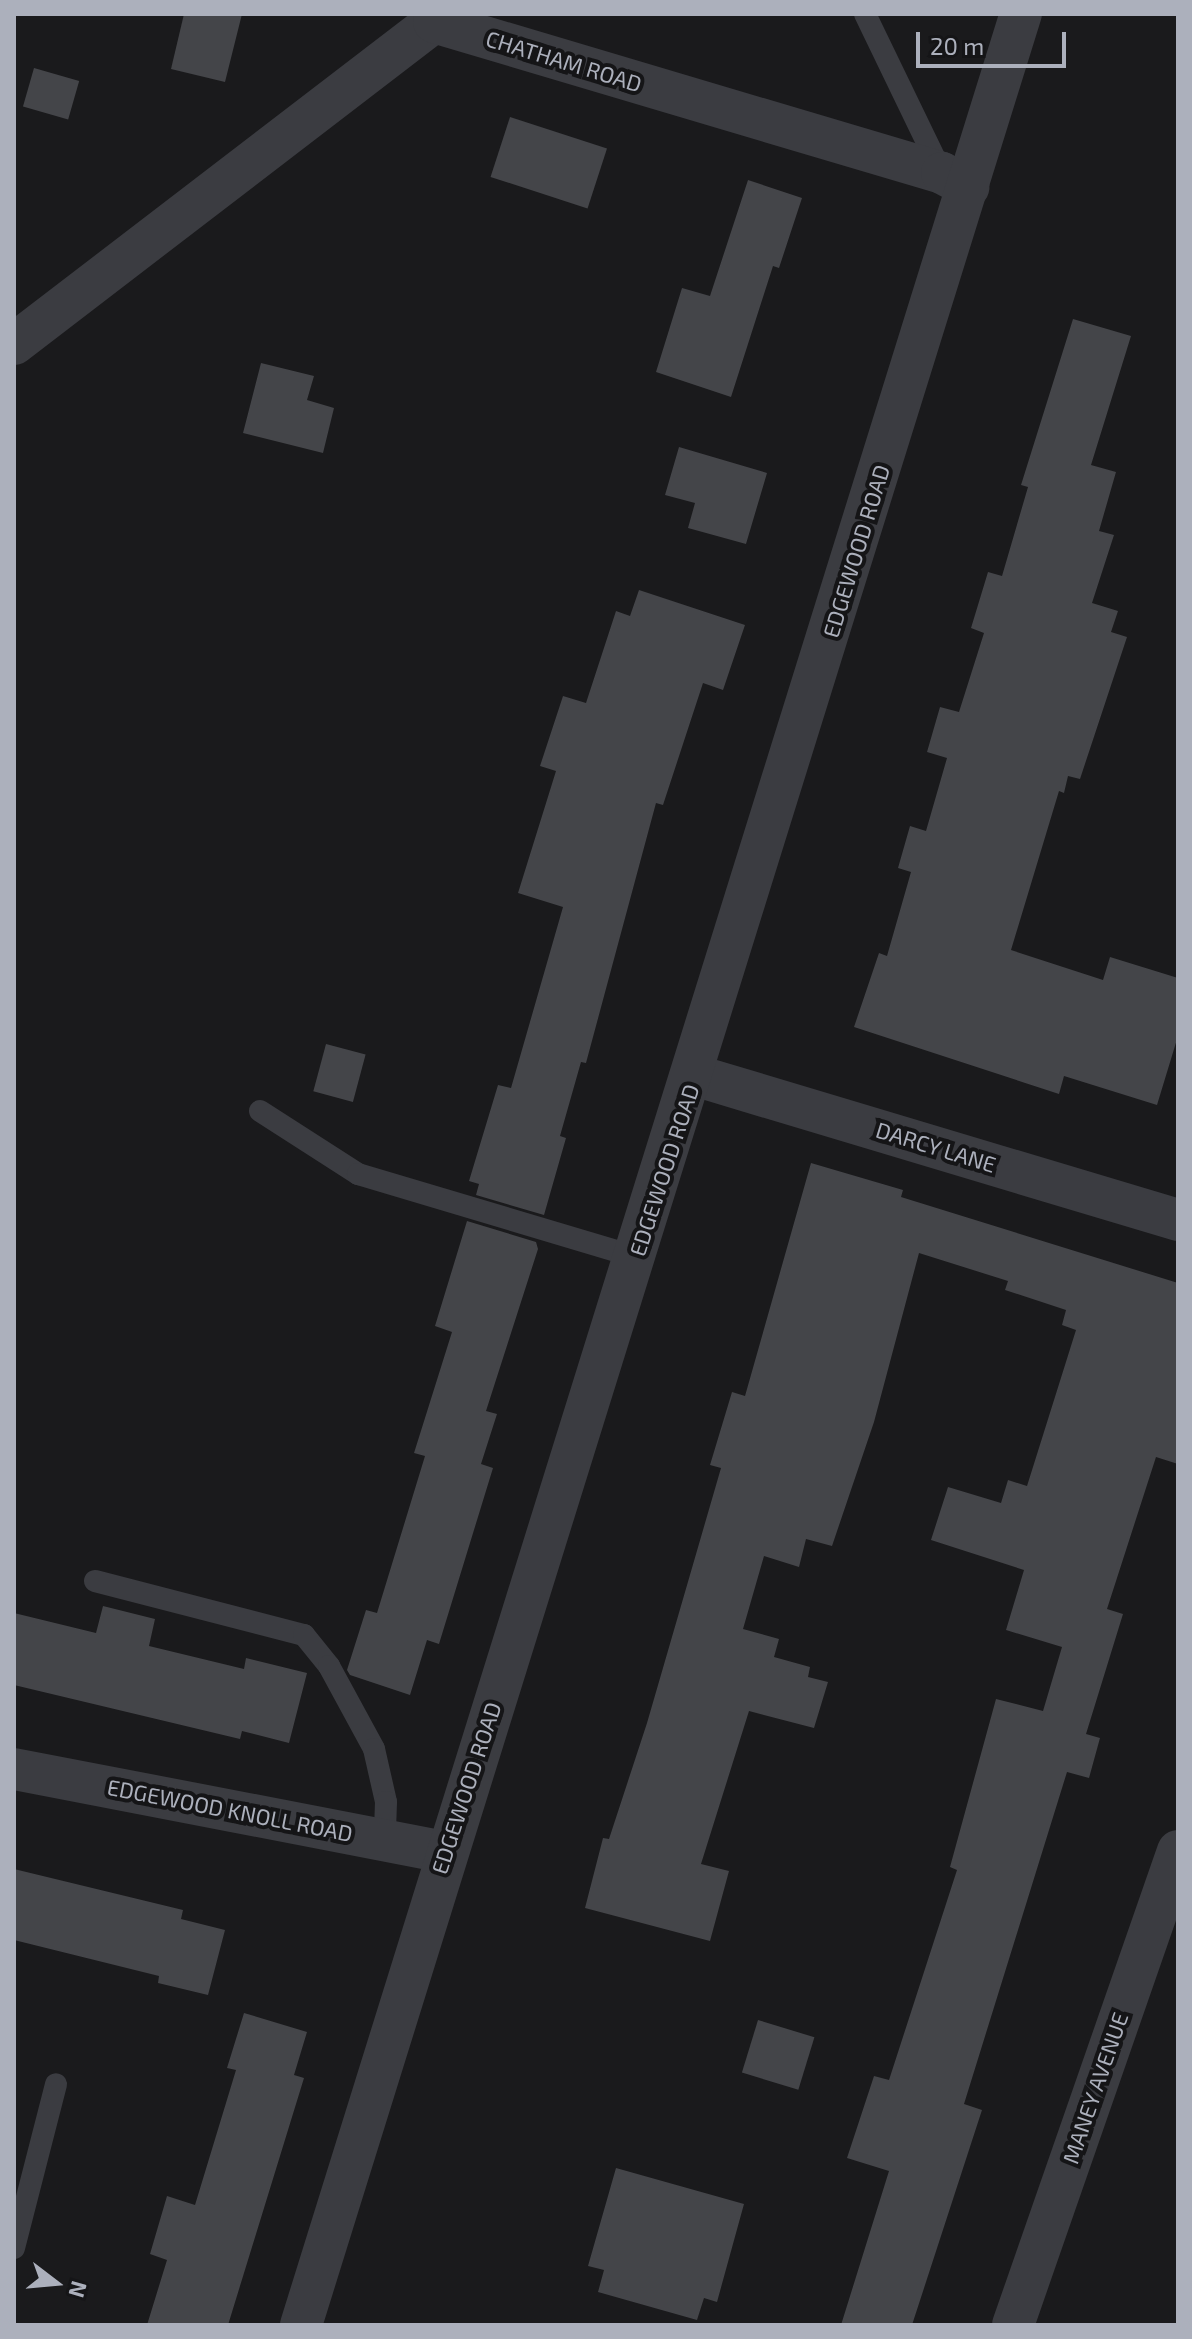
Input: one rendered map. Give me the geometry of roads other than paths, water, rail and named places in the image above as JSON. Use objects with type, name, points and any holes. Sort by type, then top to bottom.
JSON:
[{"type":"street","name":"EDGEWOOD ROAD","points":[[301,2325],[445,1852],[694,1075],[955,180],[1021,14]]},
{"type":"street","name":"CHATHAM ROAD","points":[[14,344],[421,18],[501,28],[955,180]]},
{"type":"street","name":"DARCY LANE","points":[[694,1075],[1178,1220]]},
{"type":"street","name":"EDGEWOOD KNOLL ROAD","points":[[14,1769],[445,1852]]},
{"type":"street","name":"MANEY AVENUE","points":[[1013,2325],[1178,1851]]},
{"type":"lane","points":[[865,14],[955,180]]},
{"type":"lane","points":[[260,1111],[358,1174],[636,1257]]},
{"type":"lane","points":[[95,1581],[304,1635],[329,1666],[374,1749],[386,1802],[385,1840]]},
{"type":"lane","points":[[14,2248],[56,2084]]}]
